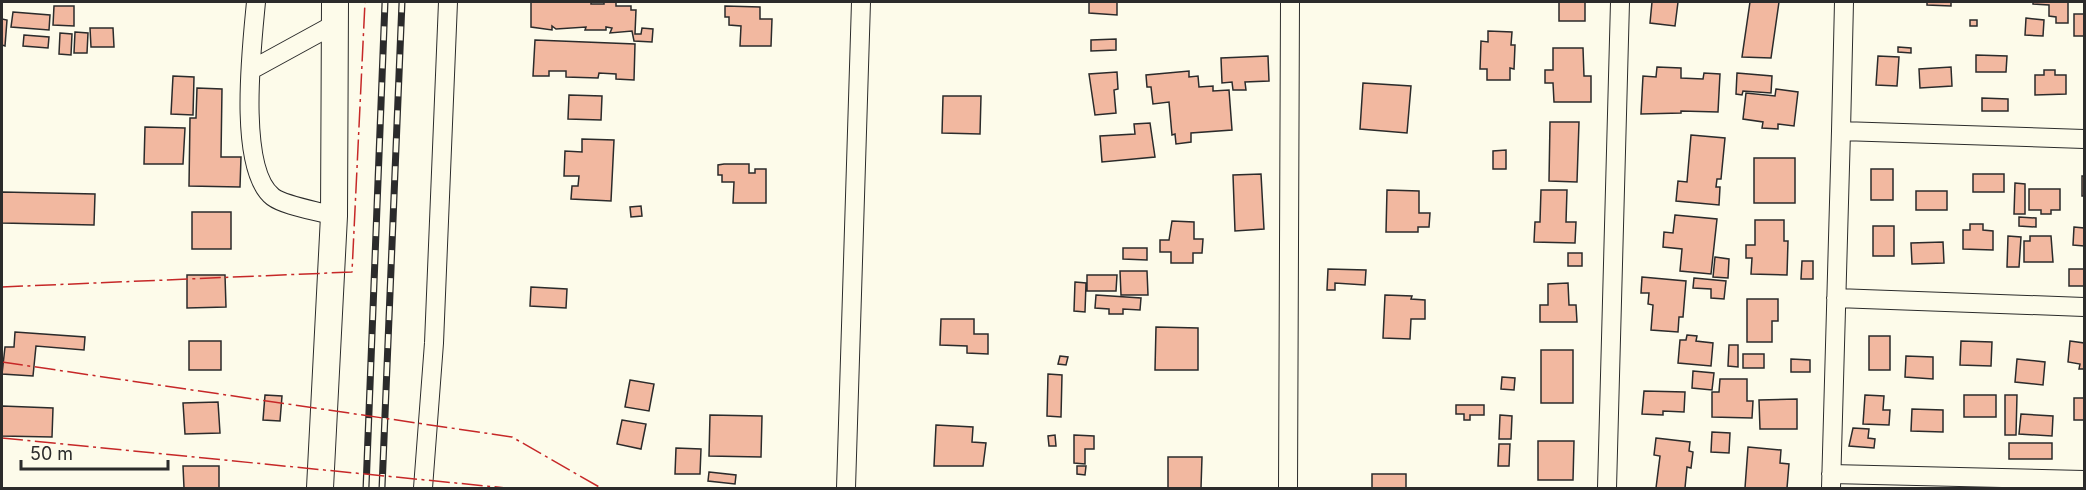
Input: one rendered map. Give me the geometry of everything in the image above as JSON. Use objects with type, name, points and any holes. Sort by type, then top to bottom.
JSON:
[{"type":"street","points":[[256,2],[251,70],[251,150],[259,182],[274,198],[334,216]]},
{"type":"street","points":[[423,489],[434,343],[448,2]]},
{"type":"street","points":[[846,489],[861,2]]},
{"type":"street","points":[[1288,489],[1290,2]]},
{"type":"street","points":[[1607,489],[1620,2]]},
{"type":"street","points":[[1844,2],[1831,481],[2085,480]]},
{"type":"street","points":[[251,70],[335,13]]},
{"type":"street","points":[[320,489],[334,216],[335,13]]},
{"type":"street","points":[[1841,131],[2085,139]]},
{"type":"street","points":[[1836,298],[2085,307]]},
{"type":"building","points":[[531,2],[604,4],[604,2],[616,2],[616,6],[631,6],[631,10],[636,10],[635,34],[641,34],[642,28],[653,29],[652,42],[634,41],[632,31],[610,33],[612,28],[606,27],[606,30],[585,30],[586,27],[556,29],[552,26],[552,30],[531,27]]},
{"type":"building","points":[[1089,2],[1117,2],[1117,15],[1089,13]]},
{"type":"building","points":[[1559,2],[1585,2],[1585,21],[1559,21]]},
{"type":"building","points":[[1652,2],[1678,2],[1675,26],[1650,23]]},
{"type":"building","points":[[1750,2],[1779,2],[1771,58],[1742,57]]},
{"type":"building","points":[[1927,2],[1951,2],[1951,6],[1927,5]]},
{"type":"building","points":[[2033,2],[2068,2],[2068,23],[2056,23],[2056,17],[2049,16],[2049,5],[2033,4]]},
{"type":"building","points":[[54,6],[74,6],[74,26],[53,25]]},
{"type":"building","points":[[725,6],[760,7],[760,19],[772,19],[771,46],[740,46],[741,26],[729,25],[729,17],[725,17]]},
{"type":"building","points":[[13,12],[50,15],[49,30],[11,27]]},
{"type":"building","points":[[2074,14],[2084,14],[2084,36],[2074,36]]},
{"type":"building","points":[[2026,18],[2044,20],[2043,36],[2025,35]]},
{"type":"building","points":[[2,19],[7,20],[5,46],[2,45]]},
{"type":"building","points":[[1970,20],[1977,20],[1977,26],[1970,26]]},
{"type":"building","points":[[90,28],[113,28],[114,47],[91,47]]},
{"type":"building","points":[[1488,31],[1512,32],[1511,45],[1515,45],[1514,69],[1510,68],[1510,80],[1487,80],[1487,69],[1480,69],[1481,41],[1488,42]]},
{"type":"building","points":[[75,32],[88,33],[87,53],[74,53]]},
{"type":"building","points":[[60,33],[72,34],[71,55],[59,54]]},
{"type":"building","points":[[24,35],[49,37],[48,48],[23,46]]},
{"type":"building","points":[[1116,39],[1116,50],[1091,51],[1091,40]]},
{"type":"building","points":[[535,40],[635,44],[634,80],[616,79],[616,74],[599,73],[598,78],[566,77],[566,71],[549,71],[549,76],[533,76]]},
{"type":"building","points":[[1898,47],[1911,48],[1911,53],[1898,52]]},
{"type":"building","points":[[1553,48],[1583,48],[1584,76],[1591,76],[1591,102],[1554,102],[1553,83],[1545,83],[1545,70],[1553,70]]},
{"type":"building","points":[[1976,55],[2007,56],[2006,72],[1976,72]]},
{"type":"building","points":[[1268,56],[1269,81],[1245,82],[1246,90],[1233,90],[1232,82],[1222,83],[1221,58]]},
{"type":"building","points":[[1878,56],[1899,57],[1897,86],[1876,85]]},
{"type":"building","points":[[1657,67],[1681,68],[1681,78],[1703,79],[1704,73],[1720,74],[1718,112],[1681,111],[1681,113],[1641,114],[1643,76],[1656,77]]},
{"type":"building","points":[[1951,67],[1952,86],[1920,88],[1919,69]]},
{"type":"building","points":[[2044,70],[2055,70],[2055,75],[2066,75],[2066,94],[2035,95],[2035,75],[2044,75]]},
{"type":"building","points":[[1189,71],[1189,77],[1198,76],[1199,87],[1213,86],[1213,91],[1229,90],[1232,130],[1191,133],[1191,142],[1176,144],[1175,134],[1172,135],[1169,102],[1153,104],[1151,87],[1147,87],[1146,75]]},
{"type":"building","points":[[1117,72],[1118,89],[1114,90],[1116,113],[1095,115],[1089,74]]},
{"type":"building","points":[[1737,73],[1772,76],[1771,93],[1743,91],[1742,95],[1736,94]]},
{"type":"building","points":[[173,76],[194,77],[193,115],[171,114]]},
{"type":"building","points":[[1363,83],[1411,86],[1407,133],[1360,129]]},
{"type":"building","points":[[197,88],[222,89],[221,157],[241,157],[240,187],[189,186],[190,118],[196,118]]},
{"type":"building","points":[[1776,89],[1798,92],[1794,126],[1778,124],[1778,129],[1762,128],[1763,122],[1743,119],[1746,93],[1775,96]]},
{"type":"building","points":[[569,95],[602,96],[601,120],[568,119]]},
{"type":"building","points":[[943,96],[981,96],[980,134],[942,133]]},
{"type":"building","points":[[1982,98],[2008,99],[2008,111],[1982,111]]},
{"type":"building","points":[[1550,122],[1579,122],[1577,182],[1549,181]]},
{"type":"building","points":[[1150,123],[1155,157],[1102,162],[1100,136],[1135,134],[1134,124]]},
{"type":"building","points":[[145,127],[185,128],[183,164],[144,164]]},
{"type":"building","points":[[1691,135],[1725,138],[1721,179],[1717,179],[1716,187],[1720,187],[1719,205],[1676,201],[1678,181],[1687,182]]},
{"type":"building","points":[[582,139],[614,140],[611,201],[571,199],[572,186],[578,186],[579,176],[564,176],[565,151],[582,152]]},
{"type":"building","points":[[1506,150],[1506,169],[1493,169],[1493,151]]},
{"type":"building","points":[[1754,158],[1795,158],[1795,203],[1754,203]]},
{"type":"building","points":[[749,164],[749,173],[755,173],[755,169],[766,169],[766,203],[733,203],[734,182],[722,182],[722,175],[718,175],[718,165]]},
{"type":"building","points":[[1871,169],[1893,169],[1893,200],[1871,200]]},
{"type":"building","points":[[1261,174],[1264,229],[1235,231],[1233,175]]},
{"type":"building","points":[[1973,174],[2004,174],[2004,192],[1973,192]]},
{"type":"building","points":[[2082,176],[2084,176],[2084,196],[2082,196]]},
{"type":"building","points":[[2015,183],[2025,184],[2025,214],[2014,214]]},
{"type":"building","points":[[2029,189],[2060,189],[2060,210],[2051,210],[2051,214],[2041,214],[2041,210],[2029,210]]},
{"type":"building","points":[[1387,190],[1419,191],[1419,213],[1430,213],[1429,227],[1418,227],[1418,232],[1386,232]]},
{"type":"building","points":[[1541,190],[1567,190],[1566,222],[1576,222],[1575,243],[1534,242],[1535,222],[1540,222]]},
{"type":"building","points":[[1916,191],[1947,191],[1947,210],[1916,210]]},
{"type":"building","points":[[2,192],[95,194],[94,225],[2,223]]},
{"type":"building","points":[[641,206],[642,216],[631,217],[630,207]]},
{"type":"building","points":[[192,212],[231,212],[231,249],[192,249]]},
{"type":"building","points":[[1675,215],[1717,219],[1711,274],[1680,271],[1682,249],[1663,247],[1664,232],[1673,233]]},
{"type":"building","points":[[2019,217],[2036,218],[2036,227],[2019,226]]},
{"type":"building","points":[[1755,220],[1784,220],[1784,241],[1788,241],[1787,275],[1751,274],[1752,258],[1746,258],[1746,245],[1755,245]]},
{"type":"building","points":[[1172,221],[1194,222],[1194,239],[1203,239],[1202,253],[1193,253],[1193,263],[1171,263],[1171,252],[1160,252],[1160,240],[1169,240]]},
{"type":"building","points":[[1970,224],[1983,224],[1983,230],[1993,231],[1993,250],[1963,249],[1963,230],[1970,230]]},
{"type":"building","points":[[1873,226],[1894,226],[1894,256],[1873,256]]},
{"type":"building","points":[[2074,227],[2084,228],[2084,246],[2073,245]]},
{"type":"building","points":[[2008,236],[2021,237],[2019,267],[2007,267]]},
{"type":"building","points":[[2030,236],[2051,236],[2053,262],[2024,262],[2024,241],[2030,241]]},
{"type":"building","points":[[1943,242],[1944,263],[1912,264],[1911,243]]},
{"type":"building","points":[[1123,248],[1147,248],[1147,260],[1123,259]]},
{"type":"building","points":[[1568,253],[1582,253],[1582,266],[1568,266]]},
{"type":"building","points":[[1715,257],[1729,259],[1728,278],[1713,277]]},
{"type":"building","points":[[1802,261],[1813,261],[1813,279],[1801,279]]},
{"type":"building","points":[[1328,269],[1366,270],[1365,285],[1335,283],[1335,290],[1327,290]]},
{"type":"building","points":[[2069,269],[2084,269],[2084,286],[2069,286]]},
{"type":"building","points":[[1120,271],[1147,271],[1148,295],[1121,295]]},
{"type":"building","points":[[187,275],[225,275],[226,307],[187,308]]},
{"type":"building","points":[[1087,275],[1117,275],[1116,291],[1087,291]]},
{"type":"building","points":[[1642,277],[1686,281],[1683,317],[1679,317],[1678,332],[1651,330],[1653,305],[1648,304],[1649,293],[1641,293]]},
{"type":"building","points":[[1694,278],[1726,281],[1724,299],[1711,298],[1711,289],[1693,288]]},
{"type":"building","points":[[1075,282],[1086,283],[1085,312],[1074,311]]},
{"type":"building","points":[[1568,283],[1569,305],[1576,305],[1577,322],[1540,322],[1540,305],[1548,305],[1548,284]]},
{"type":"building","points":[[531,287],[567,289],[566,308],[530,306]]},
{"type":"building","points":[[1096,295],[1141,298],[1140,310],[1123,309],[1123,314],[1109,314],[1109,309],[1095,308]]},
{"type":"building","points":[[1385,295],[1412,296],[1411,299],[1425,300],[1425,319],[1411,319],[1410,339],[1383,338]]},
{"type":"building","points":[[1747,299],[1778,299],[1778,321],[1772,321],[1772,342],[1747,342]]},
{"type":"building","points":[[941,319],[974,319],[974,334],[988,334],[988,354],[967,353],[967,346],[940,345]]},
{"type":"building","points":[[1156,327],[1198,328],[1198,370],[1155,370]]},
{"type":"building","points":[[15,332],[85,337],[84,350],[36,346],[33,376],[2,374],[5,347],[14,347]]},
{"type":"building","points":[[1687,335],[1697,336],[1696,341],[1713,343],[1711,366],[1678,363],[1680,340],[1686,340]]},
{"type":"building","points":[[1869,336],[1890,336],[1890,370],[1869,370]]},
{"type":"building","points":[[189,341],[221,341],[221,370],[189,370]]},
{"type":"building","points":[[1961,341],[1992,342],[1991,366],[1960,365]]},
{"type":"building","points":[[2070,341],[2084,343],[2084,369],[2079,369],[2080,364],[2068,362]]},
{"type":"building","points":[[1729,345],[1738,345],[1738,367],[1728,366]]},
{"type":"building","points":[[1541,350],[1573,350],[1573,403],[1541,403]]},
{"type":"building","points":[[1743,354],[1764,354],[1764,368],[1743,368]]},
{"type":"building","points":[[1060,356],[1068,357],[1066,365],[1058,364]]},
{"type":"building","points":[[1906,356],[1933,357],[1933,379],[1905,377]]},
{"type":"building","points":[[1791,359],[1810,360],[1810,372],[1791,372]]},
{"type":"building","points":[[2017,359],[2045,362],[2043,385],[2015,382]]},
{"type":"building","points":[[1693,371],[1714,373],[1712,390],[1692,388]]},
{"type":"building","points":[[1048,374],[1062,375],[1061,417],[1047,416]]},
{"type":"building","points":[[1502,377],[1515,378],[1514,390],[1501,389]]},
{"type":"building","points":[[1720,379],[1747,379],[1747,401],[1753,401],[1752,418],[1712,417],[1712,392],[1719,392]]},
{"type":"building","points":[[630,380],[654,384],[649,411],[625,407]]},
{"type":"building","points":[[1644,391],[1685,392],[1684,412],[1663,411],[1663,415],[1642,414]]},
{"type":"building","points":[[265,395],[282,396],[280,421],[263,420]]},
{"type":"building","points":[[1865,395],[1884,396],[1883,410],[1890,410],[1889,425],[1863,424]]},
{"type":"building","points":[[1964,395],[1996,395],[1996,417],[1964,417]]},
{"type":"building","points":[[2005,395],[2017,395],[2016,435],[2005,435]]},
{"type":"building","points":[[2074,398],[2084,398],[2084,420],[2074,420]]},
{"type":"building","points":[[1797,399],[1797,429],[1760,429],[1759,400]]},
{"type":"building","points":[[218,402],[220,433],[185,434],[183,403]]},
{"type":"building","points":[[1456,405],[1484,405],[1484,415],[1470,415],[1470,420],[1464,420],[1464,414],[1456,414]]},
{"type":"building","points":[[2,406],[53,408],[52,437],[2,436]]},
{"type":"building","points":[[1912,409],[1943,410],[1943,432],[1911,431]]},
{"type":"building","points":[[2021,414],[2053,416],[2052,436],[2019,434]]},
{"type":"building","points":[[710,415],[762,416],[761,457],[709,456]]},
{"type":"building","points":[[1500,415],[1512,416],[1511,439],[1499,439]]},
{"type":"building","points":[[622,420],[646,424],[641,449],[617,444]]},
{"type":"building","points":[[936,425],[973,427],[972,442],[986,443],[983,466],[934,466]]},
{"type":"building","points":[[1853,428],[1869,429],[1868,438],[1875,439],[1874,448],[1849,446]]},
{"type":"building","points":[[1712,432],[1730,433],[1729,453],[1711,452]]},
{"type":"building","points":[[1055,435],[1056,446],[1049,446],[1048,436]]},
{"type":"building","points":[[1074,435],[1094,436],[1094,449],[1085,449],[1085,464],[1074,463]]},
{"type":"building","points":[[1656,438],[1690,442],[1689,451],[1693,452],[1691,468],[1687,467],[1685,488],[1656,488],[1660,456],[1654,455]]},
{"type":"building","points":[[1538,441],[1574,441],[1573,480],[1538,480]]},
{"type":"building","points":[[2009,443],[2052,443],[2052,459],[2009,459]]},
{"type":"building","points":[[1499,444],[1510,444],[1509,466],[1498,466]]},
{"type":"building","points":[[1748,447],[1781,450],[1780,463],[1789,464],[1787,488],[1745,488]]},
{"type":"building","points":[[676,448],[701,449],[700,474],[675,474]]},
{"type":"building","points":[[1168,457],[1202,457],[1201,488],[1168,488]]},
{"type":"building","points":[[183,466],[219,466],[219,488],[184,488]]},
{"type":"building","points":[[1077,466],[1086,466],[1085,475],[1077,474]]},
{"type":"building","points":[[709,472],[736,475],[735,484],[708,481]]},
{"type":"building","points":[[1372,474],[1406,474],[1406,488],[1372,488]]},
{"type":"railway","points":[[366,488],[385,2]]},
{"type":"railway","points":[[382,488],[402,2]]},
{"type":"power","points":[[2,287],[352,272],[365,2]]},
{"type":"power","points":[[2,362],[512,437],[601,488]]},
{"type":"power","points":[[2,438],[506,488]]}]
